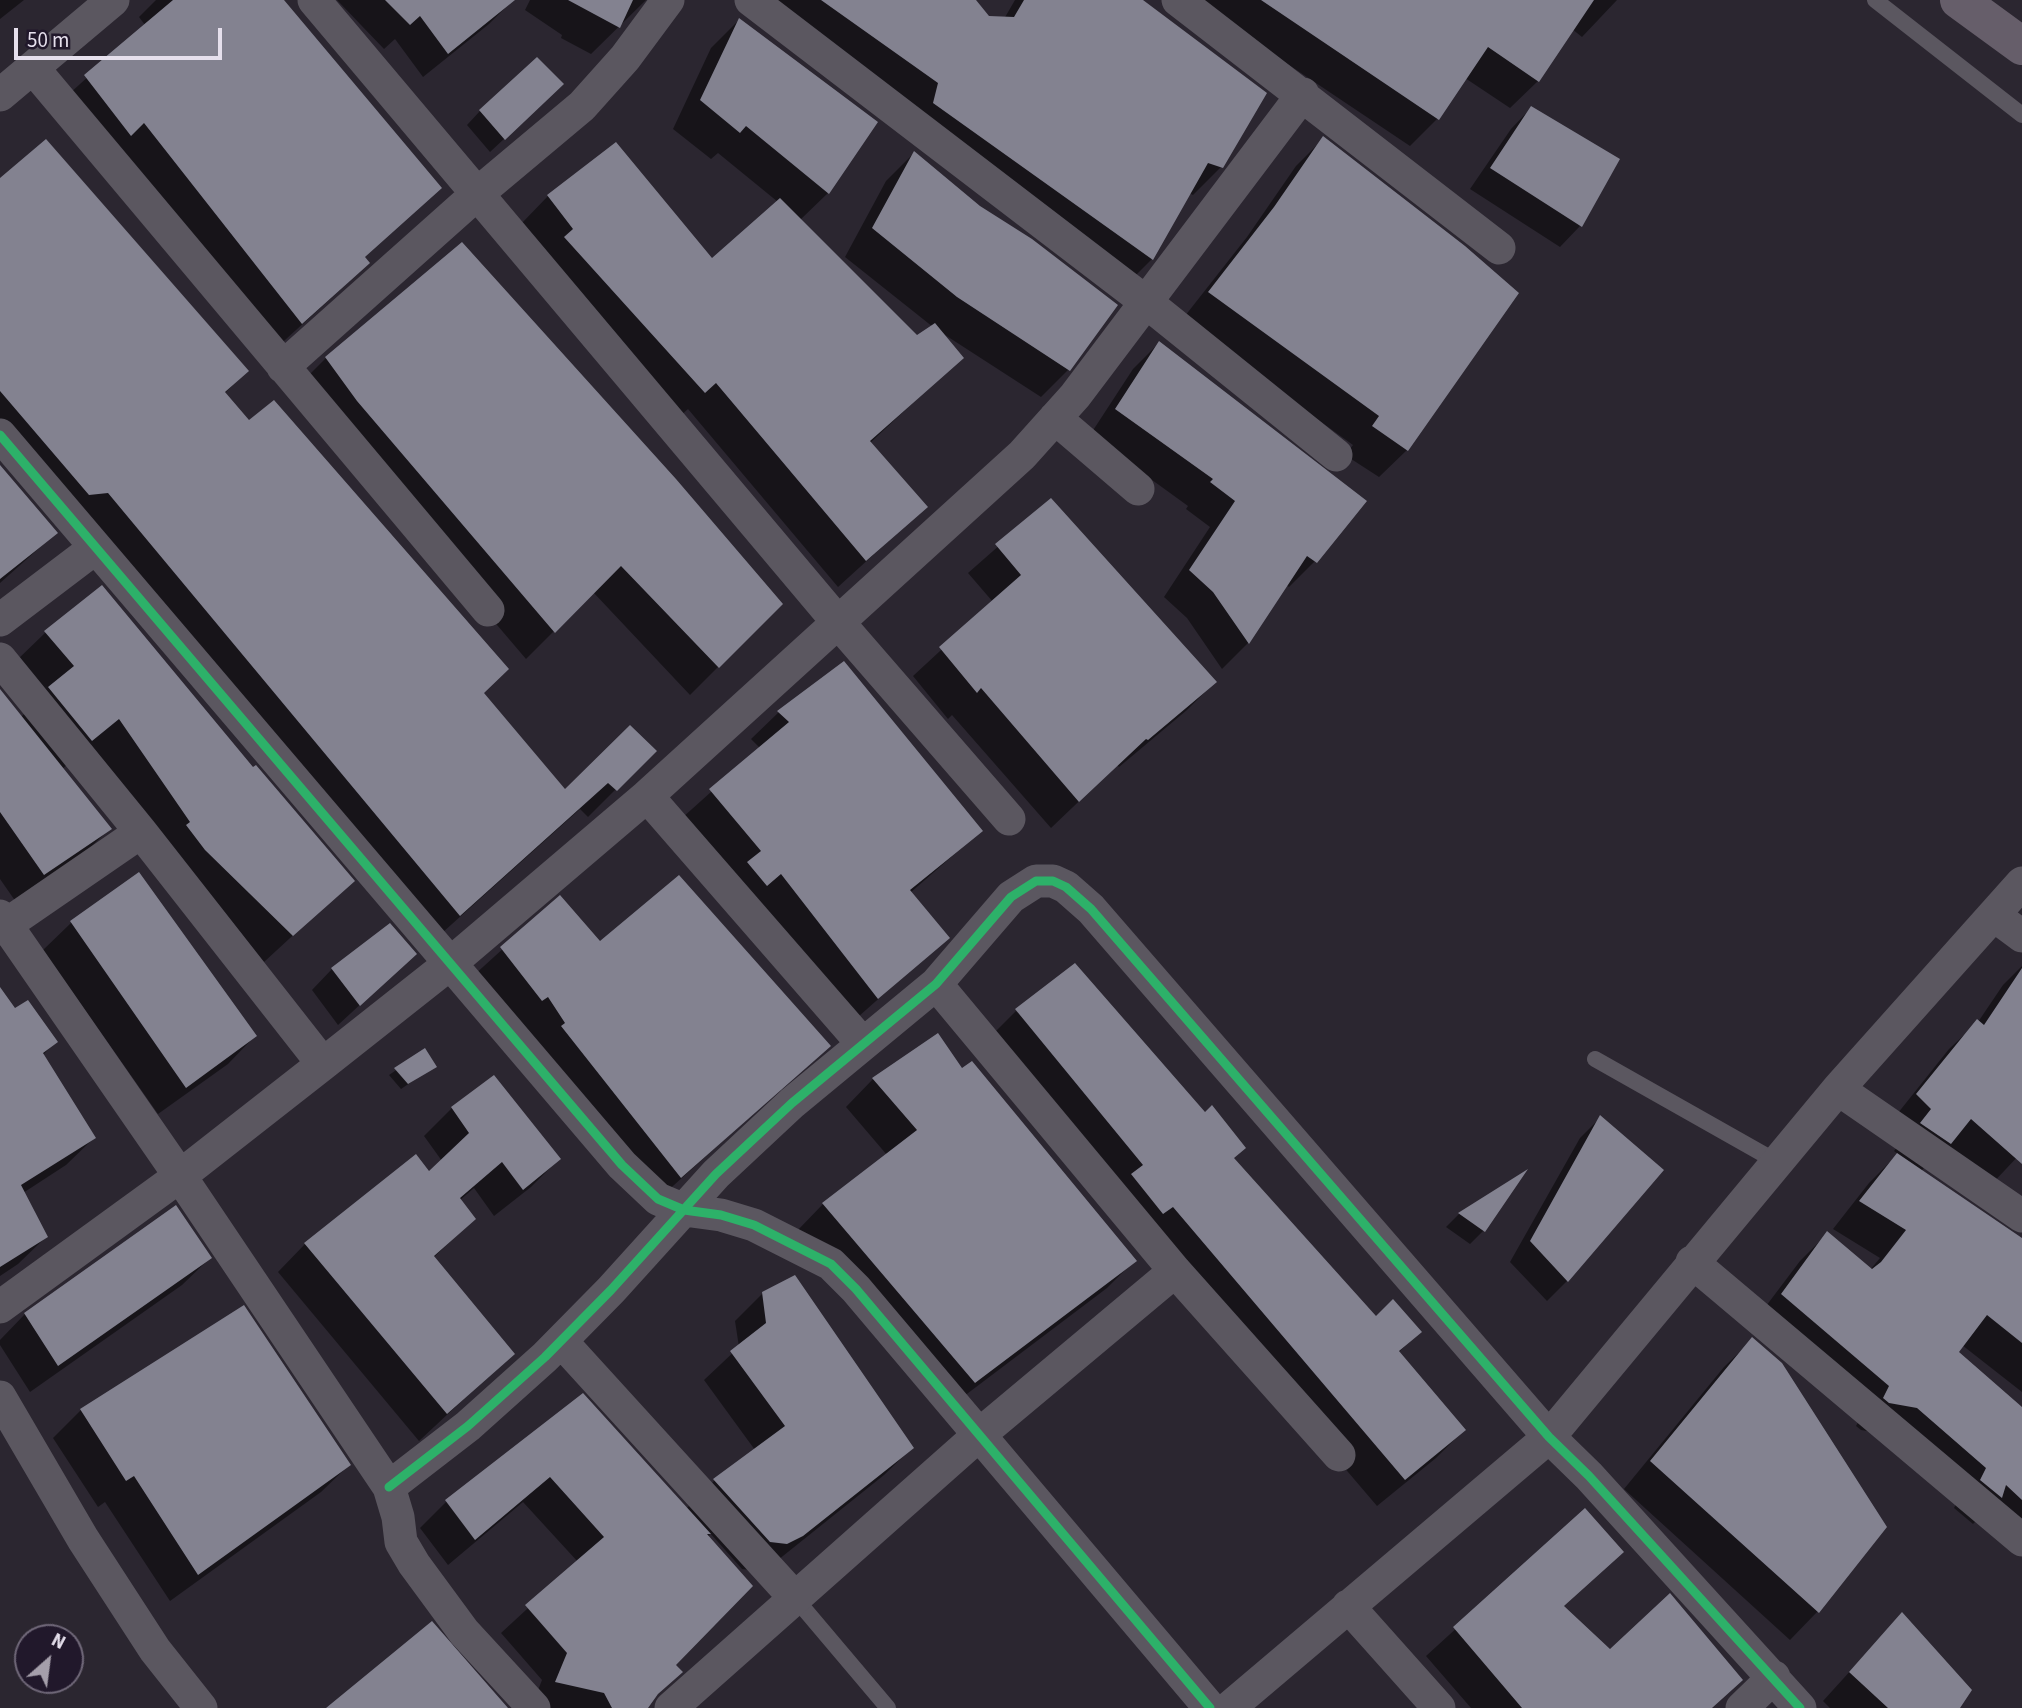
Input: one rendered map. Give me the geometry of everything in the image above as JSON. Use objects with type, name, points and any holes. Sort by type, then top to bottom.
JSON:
[{"type":"highway","points":[[1959,0],[2022,46]]},
{"type":"street","points":[[0,95],[113,0]]},
{"type":"street","points":[[314,0],[837,621],[1009,819]]},
{"type":"street","points":[[283,367],[477,194],[582,106],[625,58],[668,0]]},
{"type":"street","points":[[751,0],[1146,302],[1336,455]]},
{"type":"street","points":[[1178,0],[1499,248]]},
{"type":"street","points":[[33,68],[488,610]]},
{"type":"street","points":[[0,1307],[180,1176],[452,962],[647,796],[1022,455],[1055,418],[1146,302],[1303,94]]},
{"type":"street","points":[[1055,418],[1138,489]]},
{"type":"street","points":[[0,435],[452,962],[622,1165],[658,1199],[684,1210],[721,1215],[754,1225],[831,1264],[1210,1708]]},
{"type":"street","points":[[0,620],[95,548]]},
{"type":"street","points":[[0,659],[141,832],[323,1064]]},
{"type":"street","points":[[647,796],[863,1044]]},
{"type":"street","points":[[141,832],[2,923],[180,1176],[389,1487],[398,1517],[401,1542],[414,1564],[464,1632],[534,1708]]},
{"type":"street","points":[[389,1487],[468,1426],[561,1341],[716,1174],[762,1130],[936,984],[1011,897],[1036,881],[1053,881],[1066,887],[1091,909],[1549,1437],[1589,1476],[1800,1708]]},
{"type":"street","points":[[1229,1708],[1549,1437],[1838,1089],[2022,883]]},
{"type":"street","points":[[1995,916],[2022,936]]},
{"type":"street","points":[[936,984],[1175,1271],[1339,1455]]},
{"type":"street","points":[[1838,1089],[2022,1216]]},
{"type":"street","points":[[1692,1262],[2022,1540]]},
{"type":"street","points":[[671,1708],[979,1435],[1175,1271]]},
{"type":"street","points":[[561,1341],[795,1598]]},
{"type":"street","points":[[0,1397],[83,1539],[155,1650],[201,1708]]},
{"type":"street","points":[[1348,1606],[1439,1708]]},
{"type":"street","points":[[1742,1708],[1774,1677]]},
{"type":"lane","points":[[1875,0],[2022,115]]},
{"type":"lane","points":[[1595,1059],[1779,1163]]},
{"type":"lane","points":[[795,1598],[888,1708]]},
{"type":"building","points":[[173,0],[284,0],[442,188],[365,257],[370,263],[302,324],[144,123],[131,136],[84,75]]},
{"type":"building","points":[[385,0],[515,0],[448,54],[420,16],[410,25]]},
{"type":"building","points":[[568,0],[633,0],[620,28]]},
{"type":"building","points":[[821,0],[976,0],[989,16],[1014,17],[1024,0],[1143,0],[1267,93],[1223,168],[1208,163],[1153,260],[933,103],[938,83]]},
{"type":"building","points":[[1261,0],[1594,0],[1539,82],[1488,47],[1439,120]]},
{"type":"building","points":[[739,18],[878,122],[829,194],[746,126],[740,133],[700,100]]},
{"type":"building","points":[[537,57],[564,84],[505,140],[479,110]]},
{"type":"building","points":[[1531,106],[1620,159],[1582,227],[1490,168]]},
{"type":"building","points":[[1323,136],[1465,246],[1519,293],[1408,451],[1372,426],[1379,416],[1208,292],[1274,207]]},
{"type":"building","points":[[46,139],[249,371],[225,392],[249,420],[274,400],[509,669],[484,693],[565,789],[630,725],[657,751],[617,791],[608,783],[460,916],[108,493],[89,495],[0,391],[0,178]]},
{"type":"building","points":[[616,142],[712,258],[780,198],[917,335],[935,323],[964,358],[870,441],[928,507],[866,561],[716,383],[705,393],[564,237],[573,229],[547,195]]},
{"type":"building","points":[[914,151],[980,206],[1032,239],[1118,305],[1070,371],[957,297],[872,228]]},
{"type":"building","points":[[462,242],[676,479],[783,604],[719,668],[621,566],[555,633],[357,401],[325,357]]},
{"type":"building","points":[[1159,341],[1367,501],[1317,563],[1307,556],[1249,644],[1213,592],[1189,570],[1235,501],[1210,482],[1213,479],[1115,409]]},
{"type":"building","points":[[0,465],[58,533],[0,579]]},
{"type":"building","points":[[1051,498],[1217,682],[1146,739],[1079,802],[981,688],[977,693],[939,647],[1021,575],[995,544]]},
{"type":"building","points":[[102,585],[253,767],[256,765],[355,881],[293,936],[205,850],[186,825],[190,822],[119,719],[92,741],[48,687],[74,666],[44,631]]},
{"type":"building","points":[[844,661],[983,831],[910,890],[950,938],[878,999],[781,874],[767,886],[747,862],[761,851],[709,789],[789,722],[777,711]]},
{"type":"building","points":[[0,689],[112,829],[44,875],[0,812]]},
{"type":"building","points":[[139,872],[257,1036],[186,1088],[70,921]]},
{"type":"building","points":[[679,875],[831,1046],[681,1178],[561,1026],[565,1023],[548,997],[542,1001],[500,947],[560,895],[600,941]]},
{"type":"building","points":[[390,923],[417,954],[360,1006],[331,968]]},
{"type":"building","points":[[1075,963],[1205,1112],[1212,1105],[1246,1148],[1234,1158],[1376,1316],[1393,1299],[1422,1332],[1399,1351],[1466,1430],[1405,1480],[1173,1207],[1163,1214],[1131,1174],[1143,1165],[1015,1009]]},
{"type":"building","points":[[2022,968],[2022,1164],[1971,1119],[1951,1144],[1920,1123],[1931,1109],[1916,1094],[1977,1019],[1984,1025]]},
{"type":"building","points":[[0,987],[15,1008],[28,1000],[58,1042],[43,1053],[96,1138],[21,1185],[48,1237],[0,1267]]},
{"type":"building","points":[[938,1033],[962,1068],[972,1061],[1137,1261],[975,1383],[822,1203],[917,1130],[872,1078]]},
{"type":"building","points":[[425,1048],[437,1067],[408,1084],[394,1068]]},
{"type":"building","points":[[494,1075],[561,1159],[523,1190],[502,1162],[460,1198],[476,1219],[434,1256],[515,1354],[447,1414],[304,1243],[416,1154],[429,1171],[469,1133],[451,1107]]},
{"type":"building","points":[[1600,1115],[1664,1170],[1568,1282],[1530,1241]]},
{"type":"building","points":[[1897,1153],[2022,1238],[2022,1343],[1987,1315],[1959,1352],[2022,1407],[2022,1500],[2006,1485],[2002,1498],[1980,1480],[1986,1468],[1917,1408],[1889,1403],[1883,1398],[1889,1386],[1781,1294],[1827,1231],[1872,1269],[1881,1262],[1906,1230],[1859,1201]]},
{"type":"building","points":[[1528,1169],[1485,1232],[1458,1213]]},
{"type":"building","points":[[176,1205],[212,1258],[58,1366],[24,1313]]},
{"type":"building","points":[[795,1275],[914,1448],[803,1536],[787,1544],[770,1542],[713,1479],[785,1426],[730,1351],[766,1323],[762,1292]]},
{"type":"building","points":[[244,1305],[351,1465],[198,1575],[134,1476],[126,1481],[80,1409]]},
{"type":"building","points":[[1752,1337],[1782,1363],[1887,1527],[1819,1613],[1650,1461]]},
{"type":"building","points":[[583,1393],[711,1534],[707,1534],[753,1586],[676,1665],[683,1672],[658,1694],[648,1708],[612,1708],[604,1693],[555,1682],[567,1653],[525,1605],[604,1537],[550,1477],[475,1540],[445,1500]]},
{"type":"building","points":[[1585,1508],[1624,1552],[1564,1606],[1610,1649],[1670,1593],[1743,1680],[1712,1708],[1522,1708],[1453,1627]]},
{"type":"building","points":[[1902,1612],[1972,1690],[1960,1708],[1888,1708],[1849,1672]]},
{"type":"building","points":[[432,1621],[508,1708],[326,1708]]},
{"type":"cycle path","points":[[0,435],[622,1165],[658,1199],[684,1210],[721,1215],[754,1225],[831,1264],[856,1289],[1210,1708]]},
{"type":"cycle path","points":[[389,1487],[468,1426],[545,1357],[611,1290],[716,1174],[792,1103],[936,984],[1011,897],[1036,881],[1053,881],[1066,887],[1091,909],[1549,1437],[1589,1476],[1800,1708]]}]
